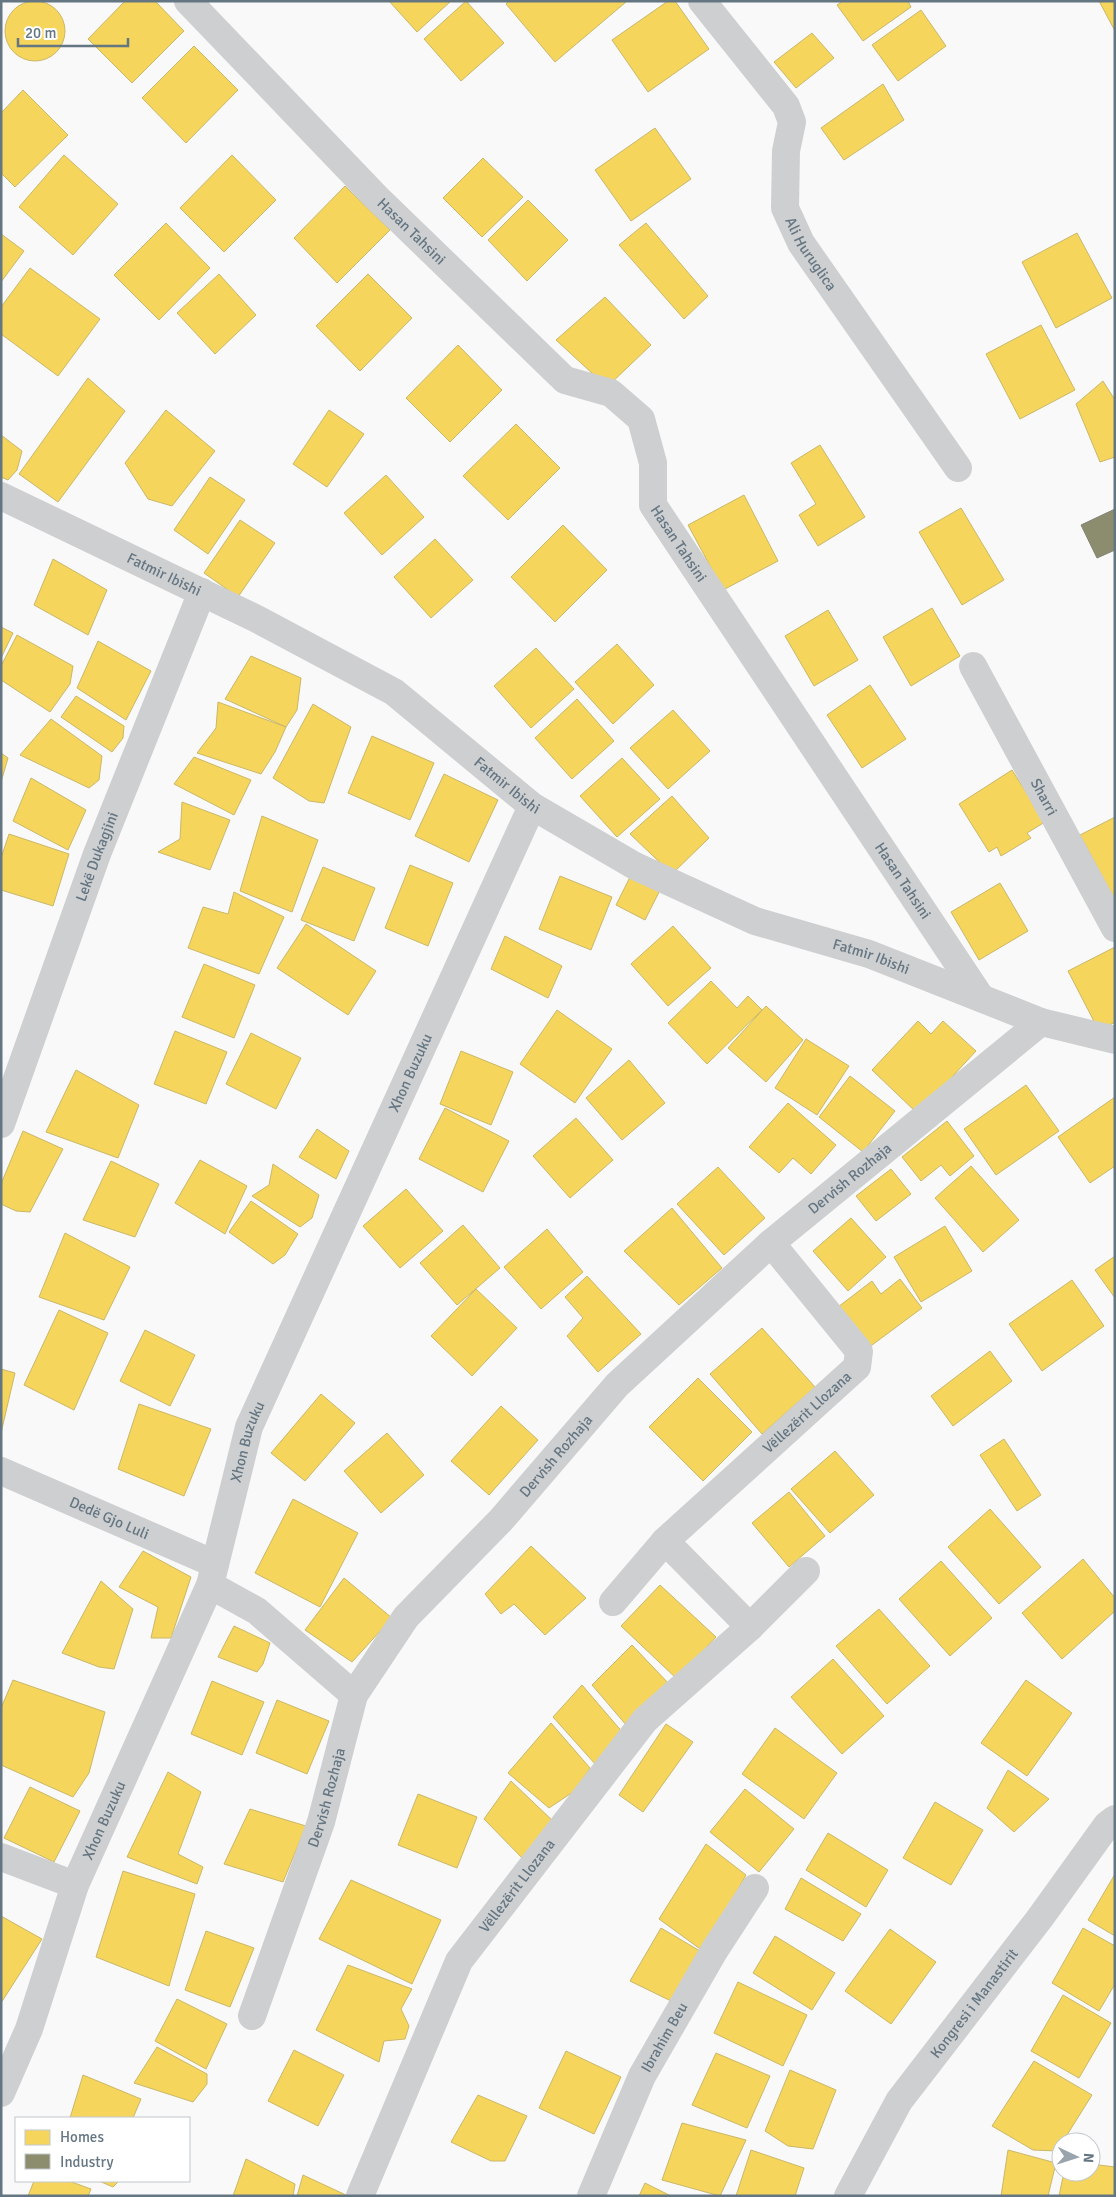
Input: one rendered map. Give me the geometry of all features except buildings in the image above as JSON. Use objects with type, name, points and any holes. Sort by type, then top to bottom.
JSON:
[{"type":"street","name":"Hasan Tahsini","points":[[188,1],[376,196],[565,380],[611,393],[641,419],[653,463],[653,505],[981,998]]},
{"type":"street","name":"Ali Huruglica","points":[[702,1],[786,106],[792,122],[786,151],[785,208],[801,242],[958,468]]},
{"type":"street","name":"Fatmir Ibishi","points":[[1,496],[202,592],[394,692],[532,806],[635,866],[755,921],[869,954],[1041,1022],[1115,1040]]},
{"type":"street","name":"Lekë Dukagjini","points":[[1,1124],[97,854],[202,592]]},
{"type":"street","name":"Sharri","points":[[973,666],[1115,928]]},
{"type":"street","name":"Xhon Buzuku","points":[[1,2093],[29,2029],[75,1885],[213,1574],[249,1427],[532,806]]},
{"type":"street","name":"Dervish Rozhaja","points":[[252,2016],[321,1822],[354,1695],[406,1617],[501,1520],[617,1385],[771,1243],[1041,1022]]},
{"type":"street","name":"Vëllezërit Llozana","points":[[613,1602],[665,1541],[856,1367],[859,1351],[771,1243]]},
{"type":"street","name":"Dedë Gjo Luli","points":[[1,1471],[213,1574],[354,1695]]},
{"type":"street","points":[[665,1541],[750,1627]]},
{"type":"street","name":"Vëllezërit Llozana","points":[[360,2196],[459,1961],[645,1720],[750,1627],[806,1571]]},
{"type":"street","name":"Kongresi i Manastirit","points":[[848,2196],[898,2101],[1040,1918],[1108,1825],[1115,1820]]},
{"type":"street","points":[[1,1857],[75,1885]]},
{"type":"street","name":"Ibrahim Beu","points":[[591,2196],[642,2076],[714,1952],[755,1888]]}]
